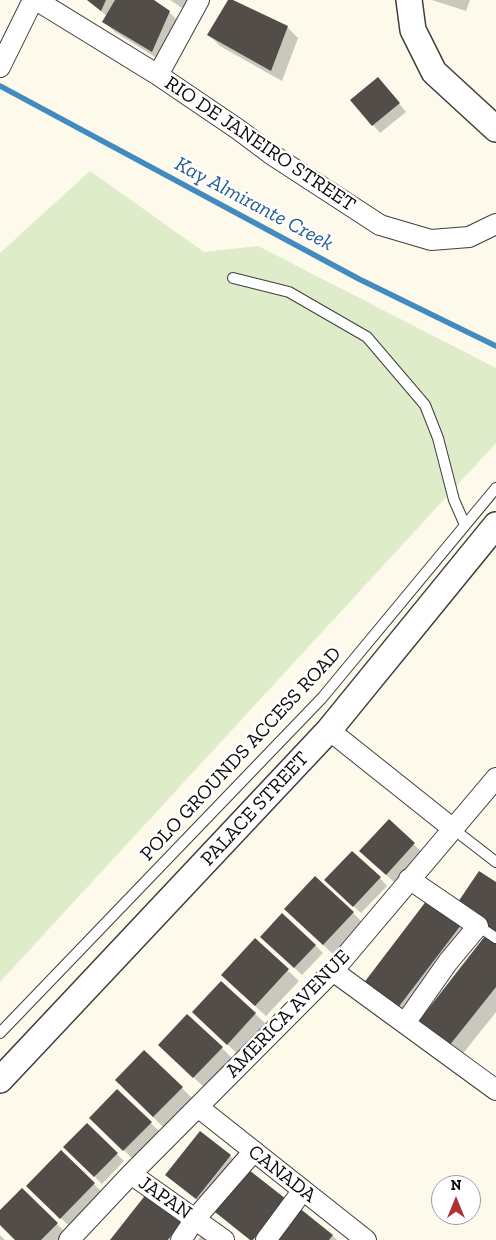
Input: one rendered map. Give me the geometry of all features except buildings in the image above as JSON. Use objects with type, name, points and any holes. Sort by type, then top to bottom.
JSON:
[{"type":"street","points":[[0,67],[34,0]]},
{"type":"street","name":"RIO DE JANEIRO STREET","points":[[34,0],[158,75],[271,154],[380,225],[431,240],[470,237],[496,224]]},
{"type":"street","points":[[158,75],[199,0]]},
{"type":"street","points":[[409,0],[413,30],[434,72],[496,129]]},
{"type":"street","name":"PALACE STREET","points":[[0,1080],[329,730],[496,525]]},
{"type":"street","points":[[329,730],[452,828]]},
{"type":"street","name":"AMERICA AVENUE","points":[[69,1240],[131,1174],[333,971],[496,778]]},
{"type":"street","points":[[404,1023],[448,962],[478,926],[409,879]]},
{"type":"street","points":[[333,971],[496,1090]]},
{"type":"street","name":"CANADA","points":[[198,1107],[304,1190],[353,1236]]},
{"type":"street","points":[[181,1240],[195,1219],[254,1152]]},
{"type":"street","name":"JAPAN","points":[[131,1174],[224,1240]]},
{"type":"street","points":[[266,1240],[304,1190]]},
{"type":"lane","points":[[233,278],[289,292],[367,337],[425,405],[438,438],[454,500],[466,525]]},
{"type":"lane","name":"POLO GROUNDS ACCESS ROAD","points":[[0,1033],[322,698],[496,488]]},
{"type":"lane","points":[[452,828],[496,862]]},
{"type":"lane","points":[[478,926],[496,938]]},
{"type":"green space","points":[[90,171],[204,252],[258,246],[496,368],[496,443],[0,982],[0,253]]},
{"type":"waterway","name":"Kay Almirante Creek","points":[[0,86],[359,279],[496,346]]}]
